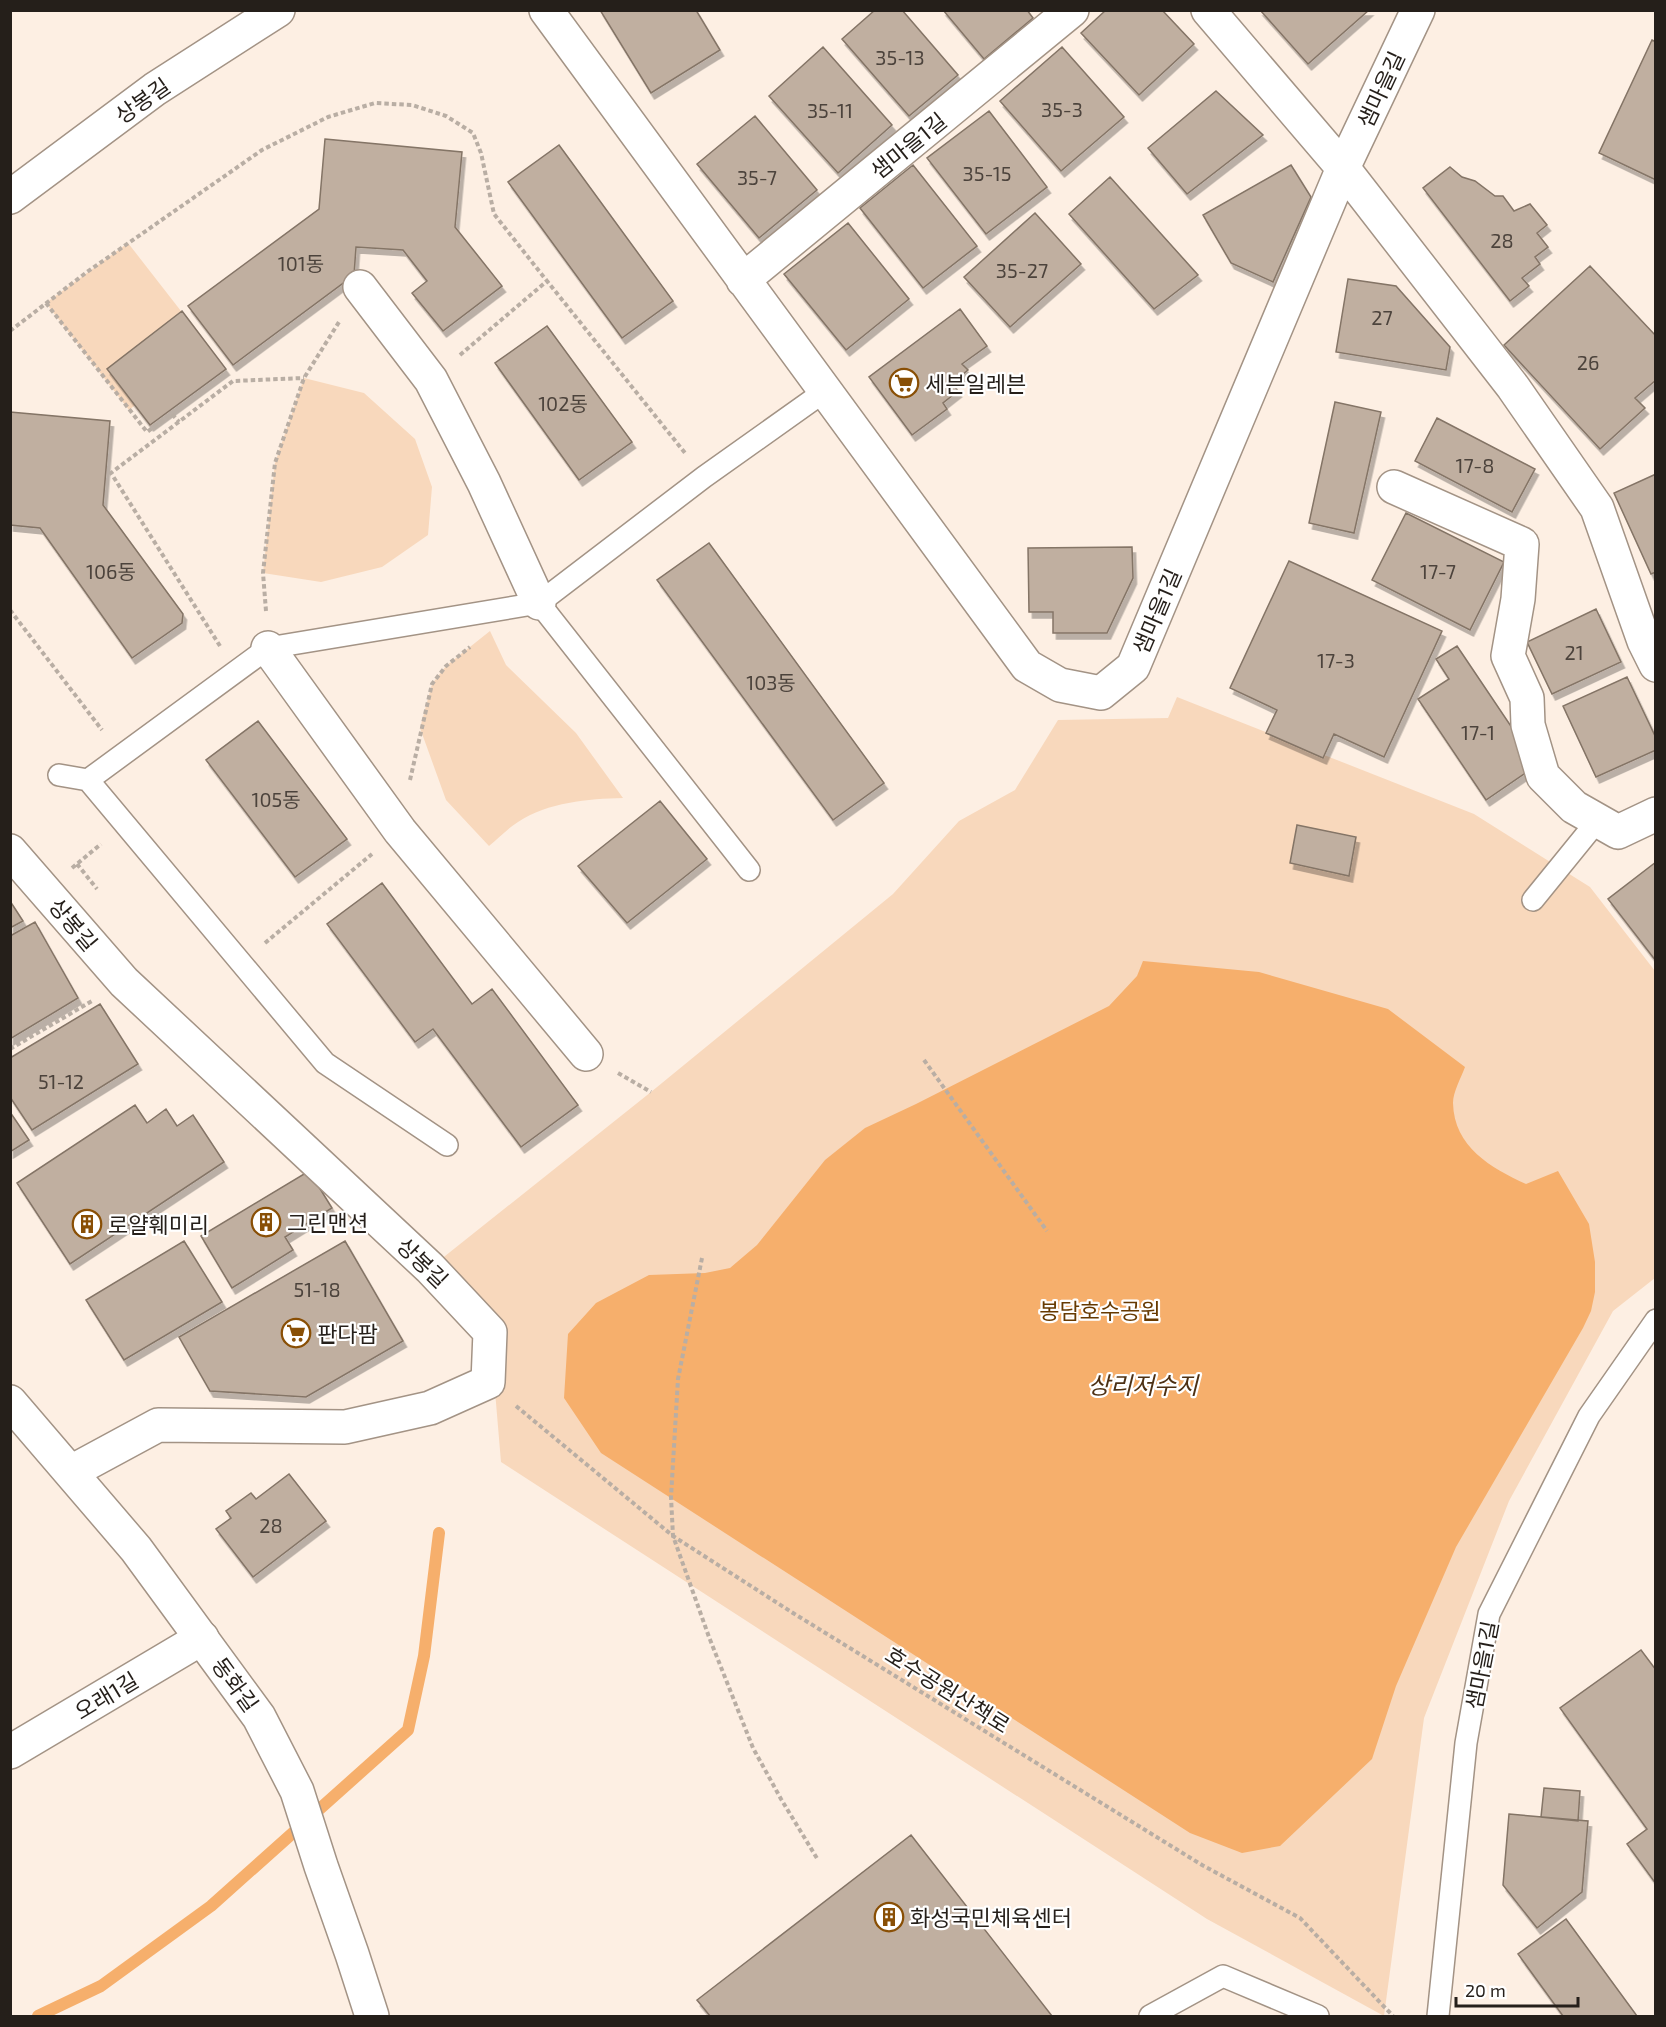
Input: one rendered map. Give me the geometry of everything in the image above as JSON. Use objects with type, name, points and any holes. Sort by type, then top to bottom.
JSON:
[{"type":"street","name":"상봉길","points":[[10,197],[155,89],[278,10]]},
{"type":"street","name":"샘마을1길","points":[[546,10],[1027,666],[1060,685],[1101,693],[1133,667],[1343,168]]},
{"type":"street","name":"샘마을1길","points":[[743,279],[1072,10]]},
{"type":"street","points":[[1208,10],[1343,168],[1513,387],[1597,508],[1644,641],[1656,664]]},
{"type":"street","name":"샘마을길","points":[[1343,168],[1418,10]]},
{"type":"street","points":[[360,287],[431,380],[484,483],[539,603]]},
{"type":"street","points":[[1394,487],[1522,544],[1518,599],[1508,656],[1527,698],[1528,724],[1544,776],[1574,807],[1618,832],[1656,814]]},
{"type":"street","points":[[268,648],[400,831],[586,1054]]},
{"type":"street","name":"상봉길","points":[[10,851],[124,982],[430,1268],[490,1332],[488,1382]]},
{"type":"street","points":[[71,1472],[158,1425],[345,1427],[430,1408],[488,1382]]},
{"type":"street","name":"동화길","points":[[10,1402],[136,1549],[259,1717],[297,1791],[372,2016]]},
{"type":"street","name":"오래1길","points":[[10,1752],[202,1638]]},
{"type":"lane","points":[[88,780],[268,648],[539,603],[704,477],[825,391]]},
{"type":"lane","points":[[539,603],[749,870]]},
{"type":"lane","points":[[59,775],[88,780],[325,1063],[447,1145]]},
{"type":"lane","points":[[1533,900],[1598,820]]},
{"type":"lane","name":"샘마을1길","points":[[1438,2016],[1466,1743],[1489,1614],[1588,1416],[1656,1320]]},
{"type":"lane","points":[[1150,2016],[1223,1976],[1318,2016]]},
{"type":"path","points":[[10,331],[87,272],[262,150],[328,117],[375,103],[412,105],[446,116],[473,133],[481,153],[494,214],[704,477]]},
{"type":"path","points":[[431,380],[547,281]]},
{"type":"path","points":[[268,648],[263,573],[275,463],[304,378],[360,287]]},
{"type":"path","points":[[46,303],[147,432],[172,414],[179,422]]},
{"type":"path","points":[[236,671],[111,473],[233,381],[304,378]]},
{"type":"path","points":[[10,610],[120,755]]},
{"type":"path","points":[[241,963],[400,831],[420,728],[432,684],[447,666],[473,645]]},
{"type":"path","points":[[10,1049],[124,982]]},
{"type":"path","points":[[924,1060],[1047,1231]]},
{"type":"path","points":[[702,1258],[678,1379],[671,1497],[673,1536],[709,1637],[753,1748],[818,1860]]},
{"type":"path","name":"호수공원산책로","points":[[488,1382],[673,1536],[793,1613],[1202,1865],[1300,1918],[1393,2016]]},
{"type":"green space","points":[[128,243],[209,347],[129,410],[46,303]]},
{"type":"green space","points":[[304,378],[364,393],[415,439],[432,487],[428,535],[382,567],[321,582],[263,573],[275,463]]},
{"type":"green space","points":[[490,631],[506,665],[576,733],[623,798],[582,801],[542,810],[514,824],[489,846],[446,800],[420,728],[432,684],[446,666]]},
{"type":"green space","name":"봉담호수공원","points":[[1177,697],[1474,814],[1590,887],[1655,971],[1655,1278],[1613,1311],[1509,1501],[1424,1718],[1384,2016],[1207,1919],[501,1462],[490,1332],[430,1268],[651,1092],[893,894],[959,821],[1015,790],[1058,720],[1168,718]]},
{"type":"water","name":"상리저수지","points":[[1143,961],[1259,972],[1388,1009],[1465,1067],[1453,1099],[1455,1118],[1467,1144],[1477,1154],[1500,1171],[1526,1184],[1558,1171],[1589,1224],[1595,1262],[1595,1292],[1591,1311],[1456,1547],[1396,1686],[1372,1759],[1280,1846],[1242,1853],[1190,1833],[601,1453],[564,1398],[568,1334],[596,1303],[649,1275],[705,1273],[730,1268],[757,1245],[825,1160],[865,1128],[1109,1006],[1137,976]]},
{"type":"building","points":[[600,10],[696,10],[720,50],[651,93]]},
{"type":"building","points":[[875,10],[902,10],[958,75],[909,116],[842,39]]},
{"type":"building","points":[[943,10],[1027,10],[1033,18],[984,59]]},
{"type":"building","points":[[1106,10],[1162,10],[1194,44],[1139,95],[1081,33]]},
{"type":"building","points":[[1260,10],[1369,10],[1308,64]]},
{"type":"building","points":[[1652,40],[1656,42],[1656,180],[1599,153]]},
{"type":"building","points":[[823,47],[892,125],[838,173],[769,96]]},
{"type":"building","points":[[1062,47],[1124,117],[1061,171],[1000,101]]},
{"type":"building","points":[[1216,91],[1263,135],[1187,194],[1148,148]]},
{"type":"building","points":[[989,111],[1047,187],[986,234],[927,158]]},
{"type":"building","points":[[755,116],[817,190],[759,238],[697,164]]},
{"type":"building","points":[[325,139],[462,152],[455,227],[502,286],[443,331],[412,293],[427,281],[403,250],[356,247],[354,275],[233,365],[188,306],[319,209]]},
{"type":"building","points":[[559,145],[673,301],[622,338],[508,182]]},
{"type":"building","points":[[913,165],[977,246],[923,288],[860,208]]},
{"type":"building","points":[[1291,165],[1311,197],[1273,282],[1231,263],[1203,215]]},
{"type":"building","points":[[1450,167],[1462,177],[1475,181],[1495,196],[1503,196],[1514,211],[1530,204],[1547,225],[1537,233],[1548,247],[1535,257],[1540,264],[1522,278],[1529,286],[1510,301],[1423,188]]},
{"type":"building","points":[[1110,177],[1198,275],[1154,309],[1069,214]]},
{"type":"building","points":[[1035,213],[1081,264],[1010,327],[964,277]]},
{"type":"building","points":[[848,223],[909,299],[846,350],[784,274]]},
{"type":"building","points":[[1590,266],[1656,336],[1656,380],[1635,398],[1645,408],[1600,449],[1504,345]]},
{"type":"building","points":[[1348,279],[1396,286],[1450,347],[1446,370],[1336,352]]},
{"type":"building","points":[[960,309],[987,346],[962,364],[968,370],[952,383],[958,391],[943,403],[947,409],[912,435],[869,377]]},
{"type":"building","points":[[182,311],[226,369],[150,425],[107,369]]},
{"type":"building","points":[[547,326],[632,442],[579,480],[495,363]]},
{"type":"building","points":[[1335,402],[1381,412],[1354,533],[1309,523]]},
{"type":"building","points":[[10,412],[110,421],[103,505],[183,614],[182,623],[132,658],[40,528],[10,525]]},
{"type":"building","points":[[1437,418],[1535,469],[1512,512],[1415,461]]},
{"type":"building","points":[[1656,474],[1656,572],[1651,574],[1614,493]]},
{"type":"building","points":[[1406,513],[1504,562],[1470,630],[1372,580]]},
{"type":"building","points":[[709,543],[884,783],[833,820],[657,580]]},
{"type":"building","points":[[1132,547],[1133,578],[1107,633],[1053,633],[1053,612],[1029,612],[1028,548]]},
{"type":"building","points":[[1289,561],[1442,631],[1384,757],[1334,734],[1323,758],[1266,733],[1277,710],[1230,688]]},
{"type":"building","points":[[1596,609],[1621,662],[1552,694],[1527,642]]},
{"type":"building","points":[[1457,646],[1537,765],[1486,800],[1418,699],[1449,679],[1436,659]]},
{"type":"building","points":[[1627,677],[1656,738],[1656,750],[1596,777],[1563,706]]},
{"type":"building","points":[[258,721],[347,839],[295,877],[206,760]]},
{"type":"building","points":[[660,801],[707,859],[627,923],[578,866]]},
{"type":"building","points":[[1297,825],[1356,837],[1349,876],[1290,863]]},
{"type":"building","points":[[1656,862],[1656,961],[1608,899]]},
{"type":"building","points":[[382,883],[472,1004],[492,989],[578,1105],[521,1147],[433,1029],[415,1042],[327,924]]},
{"type":"building","points":[[10,901],[23,921],[10,928]]},
{"type":"building","points":[[35,922],[78,998],[10,1039],[10,936]]},
{"type":"building","points":[[100,1004],[138,1064],[32,1130],[10,1097],[10,1058]]},
{"type":"building","name":"로얄훼미리","points":[[135,1105],[147,1123],[166,1109],[177,1126],[193,1115],[224,1162],[70,1264],[17,1183]]},
{"type":"building","points":[[10,1112],[29,1140],[10,1152]]},
{"type":"building","name":"그린맨션","points":[[309,1171],[332,1208],[285,1237],[293,1250],[232,1288],[201,1236]]},
{"type":"building","points":[[184,1241],[222,1302],[124,1360],[86,1300]]},
{"type":"building","points":[[345,1241],[403,1341],[306,1397],[210,1391],[179,1337]]},
{"type":"building","points":[[289,1474],[326,1521],[253,1577],[216,1529],[231,1518],[226,1511],[251,1493],[256,1499]]},
{"type":"building","points":[[1641,1650],[1656,1670],[1656,1884],[1627,1844],[1647,1829],[1560,1708]]},
{"type":"building","points":[[1544,1788],[1580,1791],[1578,1821],[1541,1817]]},
{"type":"building","points":[[1509,1814],[1588,1821],[1582,1892],[1537,1928],[1503,1885]]},
{"type":"building","name":"화성국민체육센터","points":[[911,1835],[1052,2016],[710,2016],[697,2000]]},
{"type":"building","points":[[1566,1919],[1637,2016],[1563,2016],[1518,1954]]},
{"type":"waterway","points":[[38,2016],[101,1986],[211,1906],[408,1730],[424,1656],[439,1533]]},
{"type":"place","name":"세븐일레븐","points":[[904,383]]},
{"type":"place","name":"그린맨션","points":[[266,1222]]},
{"type":"place","name":"로얄훼미리","points":[[87,1224]]},
{"type":"place","name":"판다팜","points":[[296,1333]]},
{"type":"place","name":"화성국민체육센터","points":[[889,1917]]}]
